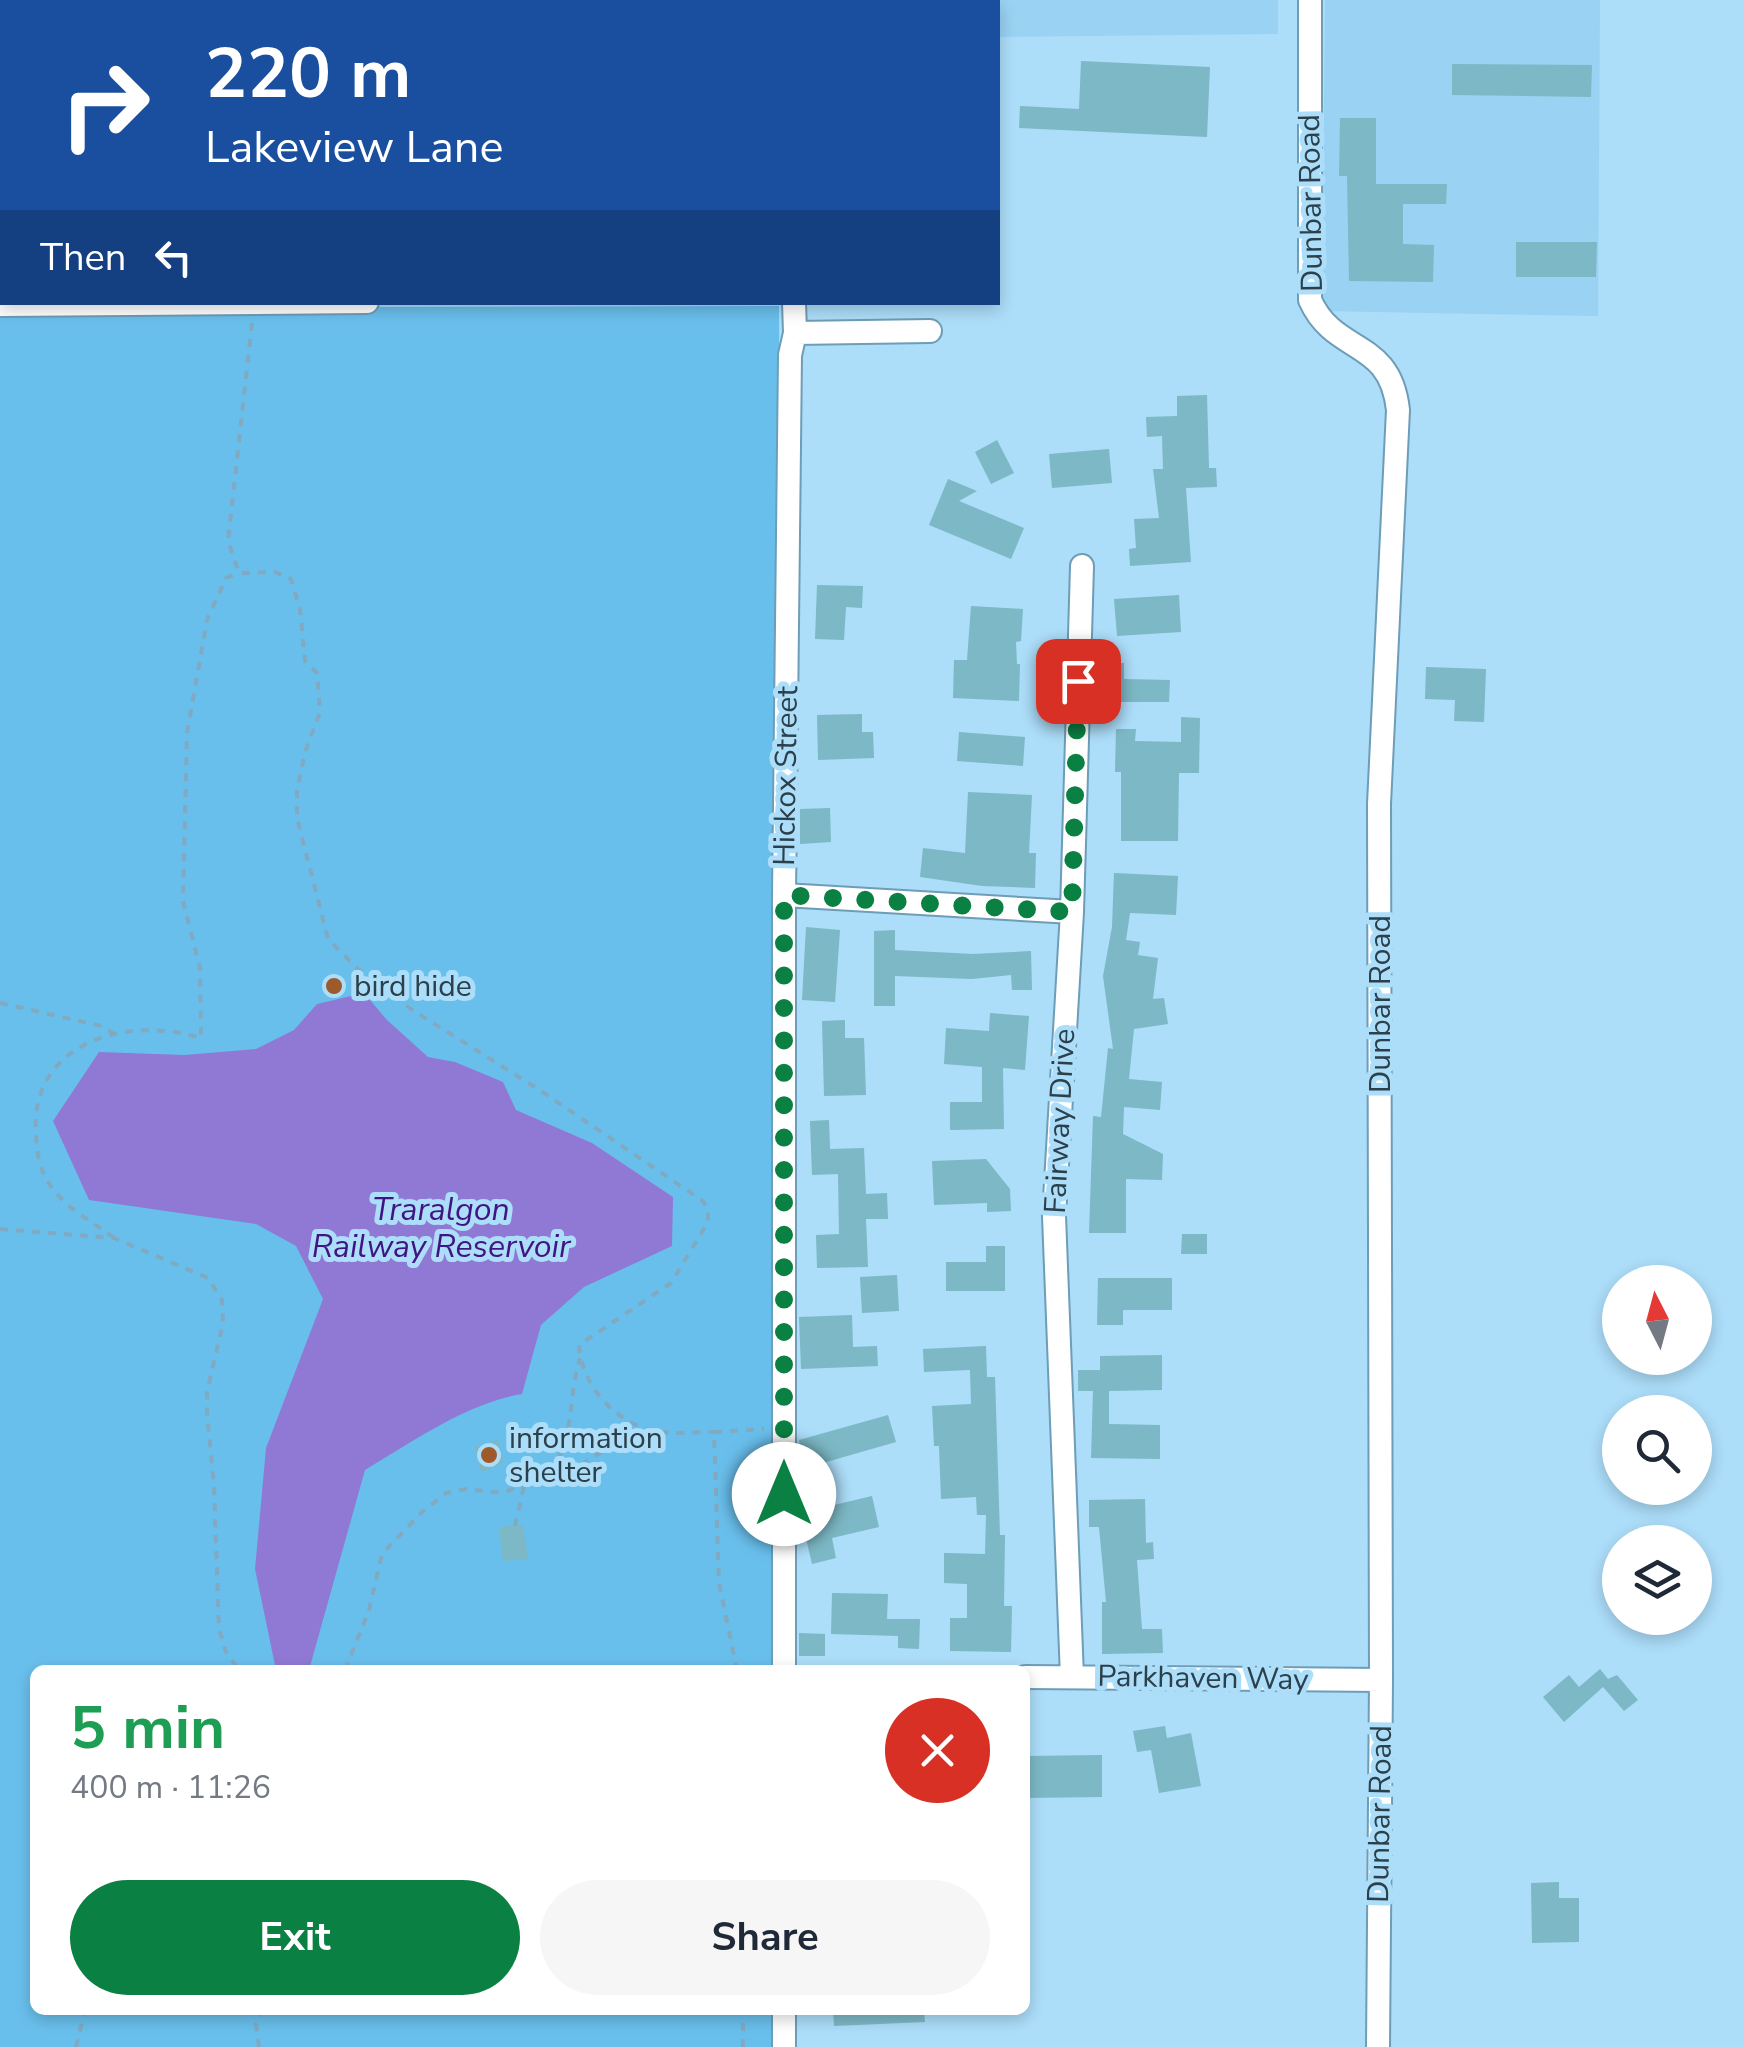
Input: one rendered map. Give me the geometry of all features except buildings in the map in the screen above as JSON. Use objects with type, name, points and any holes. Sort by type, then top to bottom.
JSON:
[{"type":"street","name":"Dunbar Road","points":[[1310,0],[1310,300],[1327,326],[1380,362],[1391,376],[1398,410],[1379,804],[1382,1680],[1378,2047]]},
{"type":"street","name":"Hickox Street","points":[[784,1665],[784,895],[790,355],[794,305]]},
{"type":"street","points":[[794,333],[930,330]]},
{"type":"street","name":"Fairway Drive","points":[[1072,1677],[1054,1216],[1072,912],[1082,566]]},
{"type":"street","points":[[784,895],[1072,912]]},
{"type":"street","name":"Parkhaven Way","points":[[1030,1677],[1382,1680]]},
{"type":"street","points":[[784,2015],[784,2047]]},
{"type":"path","points":[[239,573],[228,541],[229,512],[243,426],[254,305]]},
{"type":"path","points":[[235,1665],[226,1652],[219,1629],[207,1412],[207,1392],[223,1323],[222,1300],[208,1278],[114,1238],[60,1198],[38,1163],[36,1105],[54,1068],[84,1043],[114,1034],[160,1030],[201,1038],[200,968],[183,901],[188,732],[208,620],[226,578],[239,573],[275,572],[291,579],[300,609],[305,661],[316,673],[320,712],[305,752],[297,818],[328,938],[358,969],[411,1009],[602,1132],[708,1208],[708,1222],[670,1283],[580,1345],[567,1442],[551,1472]]},
{"type":"path","points":[[0,1003],[102,1026],[114,1034]]},
{"type":"path","points":[[0,1229],[114,1238]]},
{"type":"path","points":[[580,1358],[604,1406],[652,1431]]},
{"type":"path","points":[[348,1665],[369,1610],[382,1554],[405,1528],[446,1494],[466,1488],[504,1493],[551,1472],[579,1466],[652,1431],[784,1428]]},
{"type":"path","points":[[714,1432],[719,1583],[736,1665]]},
{"type":"path","points":[[515,1526],[524,1486]]},
{"type":"path","points":[[76,2047],[84,2015]]},
{"type":"path","points":[[259,2047],[256,2024],[260,2015]]},
{"type":"path","points":[[742,2047],[743,2015]]},
{"type":"shaded area","points":[[1000,0],[1278,0],[1278,34],[1000,37]]},
{"type":"shaded area","points":[[1325,0],[1600,0],[1598,316],[1322,311]]},
{"type":"shaded area","points":[[779,306],[784,1371],[781,1665],[30,1665],[30,2015],[775,2015],[775,2047],[0,2047],[0,308]]},
{"type":"water","name":"Traralgon Railway Reservoir","points":[[364,993],[428,1057],[455,1062],[503,1082],[516,1110],[592,1143],[673,1197],[672,1246],[584,1287],[541,1325],[522,1394],[460,1415],[365,1470],[310,1665],[275,1665],[255,1569],[266,1448],[323,1299],[296,1246],[256,1224],[89,1200],[53,1121],[99,1052],[185,1055],[256,1049],[294,1030],[317,1004]]},
{"type":"place","name":"bird hide","points":[[334,986]]},
{"type":"place","name":"information shelter","points":[[489,1455]]},
{"type":"route","points":[[784,1494],[784,895],[1072,912],[1078,681]]}]
